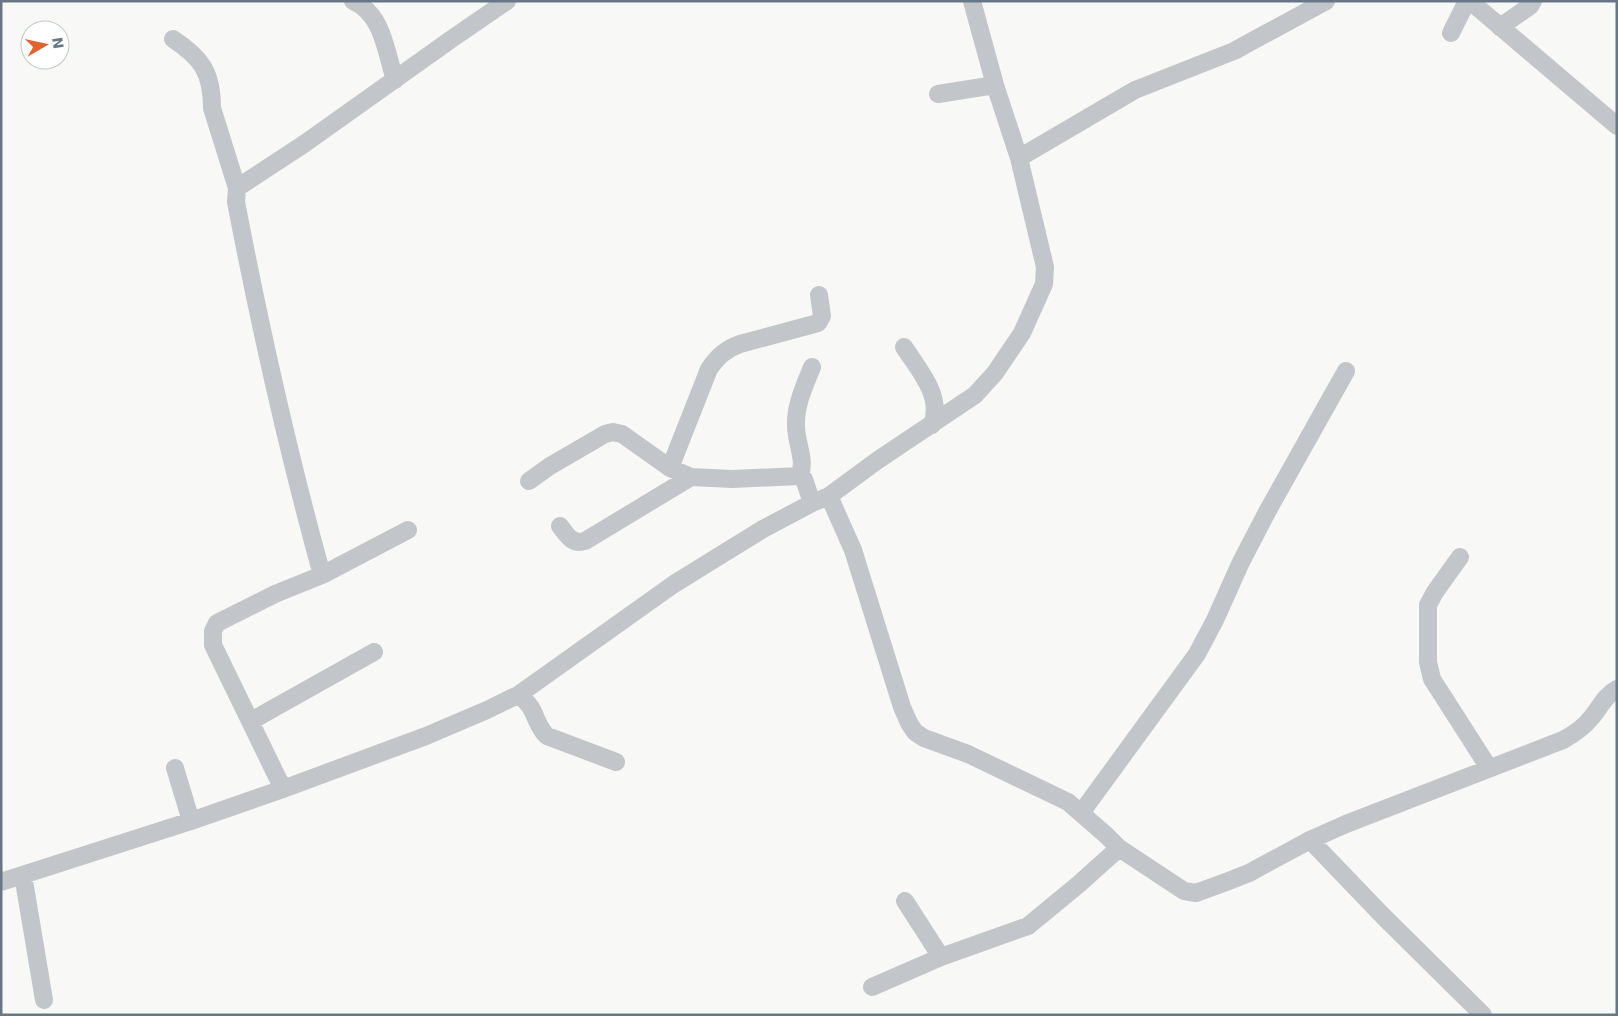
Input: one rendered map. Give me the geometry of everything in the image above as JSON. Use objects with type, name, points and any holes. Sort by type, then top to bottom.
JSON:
[{"type":"street","points":[[353,1],[366,9],[378,24],[394,80]]},
{"type":"street","points":[[1,882],[191,821],[283,789],[426,736],[518,695],[674,584],[763,529],[828,496],[975,395],[995,373],[1022,333],[1044,284],[1045,267],[1019,158],[995,85],[972,1]]},
{"type":"street","points":[[1019,158],[1135,90],[1234,51],[1326,1]]},
{"type":"street","points":[[1451,33],[1469,1],[1617,126]]},
{"type":"street","points":[[1500,27],[1530,6],[1533,1]]},
{"type":"street","points":[[237,188],[304,144],[503,3]]},
{"type":"street","points":[[173,39],[195,55],[203,64],[209,78],[212,108],[237,188],[236,202],[255,299],[322,575]]},
{"type":"street","points":[[938,94],[995,85]]},
{"type":"street","points":[[670,468],[709,369],[716,359],[730,348],[740,344],[818,323],[822,316],[819,295]]},
{"type":"street","points":[[904,347],[933,396],[936,416],[932,425]]},
{"type":"street","points":[[800,476],[803,460],[796,436],[796,413],[798,401],[812,367]]},
{"type":"street","points":[[1081,813],[1197,654],[1245,554],[1346,371]]},
{"type":"street","points":[[529,481],[605,434],[613,432],[622,434],[670,468],[691,477],[732,480],[800,476],[804,479],[812,503]]},
{"type":"street","points":[[560,526],[574,542],[580,543],[691,477]]},
{"type":"street","points":[[828,496],[853,550],[902,707],[915,732],[924,738],[968,754],[1068,802],[1119,848],[1184,891],[1196,893],[1249,873],[1310,840],[1388,806],[1442,788],[1563,740],[1578,732],[1592,717],[1608,694],[1617,689]]},
{"type":"street","points":[[283,789],[252,721],[213,645],[213,631],[217,623],[276,594],[322,575],[408,530]]},
{"type":"street","points":[[1460,557],[1428,605],[1428,662],[1432,679],[1489,768]]},
{"type":"street","points":[[252,721],[374,652]]},
{"type":"street","points":[[518,695],[530,705],[543,732],[547,736],[616,762]]},
{"type":"street","points":[[175,768],[191,821]]},
{"type":"street","points":[[1310,840],[1383,916],[1483,1015]]},
{"type":"street","points":[[872,987],[940,957],[1028,926],[1119,848]]},
{"type":"street","points":[[23,875],[44,1000]]},
{"type":"street","points":[[906,901],[940,957]]}]
